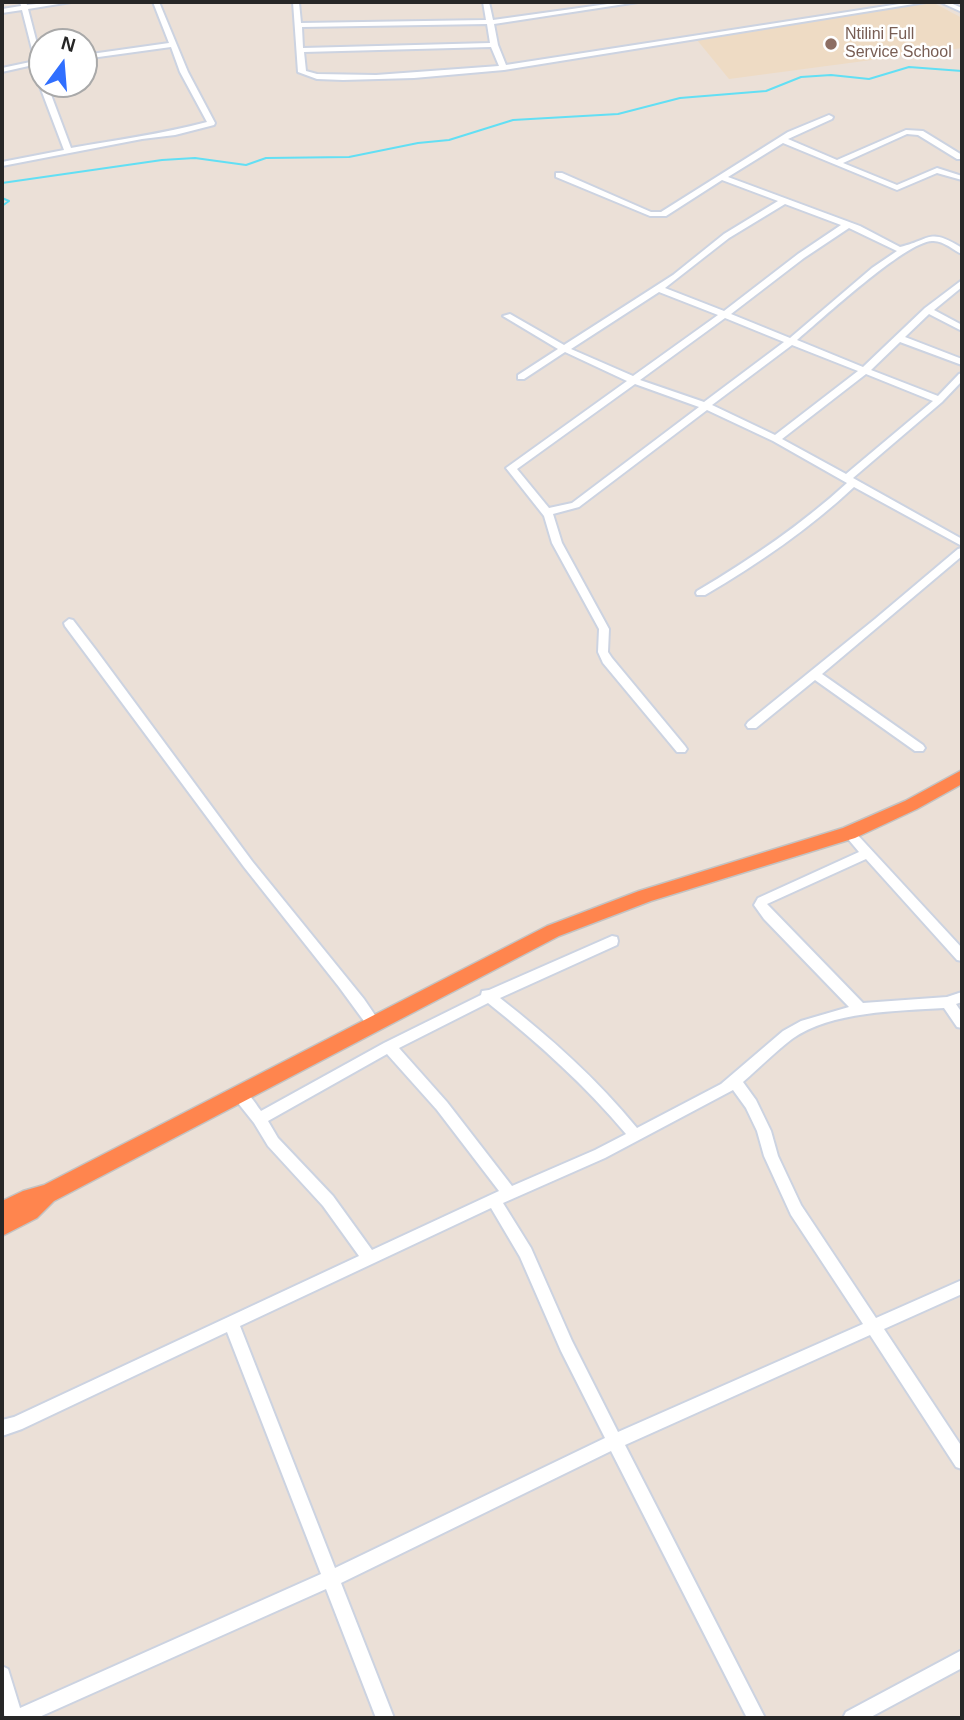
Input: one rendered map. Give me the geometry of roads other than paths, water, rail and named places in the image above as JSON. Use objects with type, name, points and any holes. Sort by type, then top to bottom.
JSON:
[{"type":"highway","points":[[2,1227],[30,1211],[47,1194],[553,931],[645,896],[849,833],[911,805],[962,776]]},
{"type":"highway","points":[[2,1211],[30,1197],[47,1194]]},
{"type":"street","points":[[2,11],[24,5],[68,2]]},
{"type":"street","points":[[2,164],[175,133],[212,123],[173,45],[156,2]]},
{"type":"street","points":[[296,2],[302,72],[316,77],[504,68],[923,2]]},
{"type":"street","points":[[486,2],[494,45],[504,68]]},
{"type":"street","points":[[299,25],[490,22],[631,2]]},
{"type":"street","points":[[943,2],[962,10]]},
{"type":"street","points":[[24,5],[30,28]]},
{"type":"street","points":[[98,55],[173,45]]},
{"type":"street","points":[[301,50],[494,45]]},
{"type":"street","points":[[2,69],[28,64]]},
{"type":"street","points":[[49,98],[68,152]]},
{"type":"street","points":[[559,175],[656,215],[663,214],[720,177],[829,117]]},
{"type":"street","points":[[838,162],[906,132],[920,133],[961,156]]},
{"type":"street","points":[[783,141],[897,188],[961,156]]},
{"type":"street","points":[[937,170],[962,178]]},
{"type":"street","points":[[720,177],[847,225],[904,250]]},
{"type":"street","points":[[521,377],[676,277],[692,261],[741,226],[783,202]]},
{"type":"street","points":[[681,749],[607,660],[603,653],[604,629],[557,543],[547,512],[511,468],[722,316],[800,256],[847,225]]},
{"type":"street","points":[[547,512],[575,505],[791,341],[875,270],[904,250],[928,237],[935,237],[962,251]]},
{"type":"street","points":[[776,439],[864,370],[928,310],[962,283]]},
{"type":"street","points":[[657,288],[939,400]]},
{"type":"street","points":[[928,310],[962,328]]},
{"type":"street","points":[[507,316],[565,349],[632,380],[704,407],[776,439],[962,543]]},
{"type":"street","points":[[899,338],[962,362]]},
{"type":"street","points":[[701,593],[768,551],[834,501],[850,479],[962,376]]},
{"type":"street","points":[[751,725],[962,551]]},
{"type":"street","points":[[69,623],[245,861],[349,987],[374,1024]]},
{"type":"street","points":[[815,674],[919,748]]},
{"type":"street","points":[[849,833],[962,956]]},
{"type":"street","points":[[860,1009],[760,905],[762,901],[868,853]]},
{"type":"street","points":[[259,1119],[487,995],[612,941]]},
{"type":"street","points":[[487,995],[554,1050],[611,1105],[636,1136]]},
{"type":"street","points":[[2,1428],[16,1424],[368,1257],[636,1136],[735,1081],[788,1035],[806,1025],[860,1009],[947,1002],[962,998]]},
{"type":"street","points":[[947,1002],[962,1023]]},
{"type":"street","points":[[390,1047],[442,1105],[501,1196],[560,1334],[756,1718]]},
{"type":"street","points":[[735,1081],[751,1104],[764,1131],[771,1156],[796,1210],[962,1461]]},
{"type":"street","points":[[239,1094],[273,1142],[328,1201],[368,1257]]},
{"type":"street","points":[[2,1675],[16,1718],[330,1579],[615,1441],[962,1287]]},
{"type":"street","points":[[232,1322],[385,1718]]},
{"type":"street","points":[[852,1718],[962,1659]]},
{"type":"waterway","points":[[2,183],[162,160],[195,158],[246,165],[266,158],[349,157],[418,143],[449,140],[513,120],[618,114],[680,98],[766,91],[801,77],[831,75],[869,79],[909,67],[962,71]]},
{"type":"waterway","points":[[2,198],[9,201],[2,206]]},
{"type":"place","name":"Ntilini Full Service School","points":[[831,44]]}]
